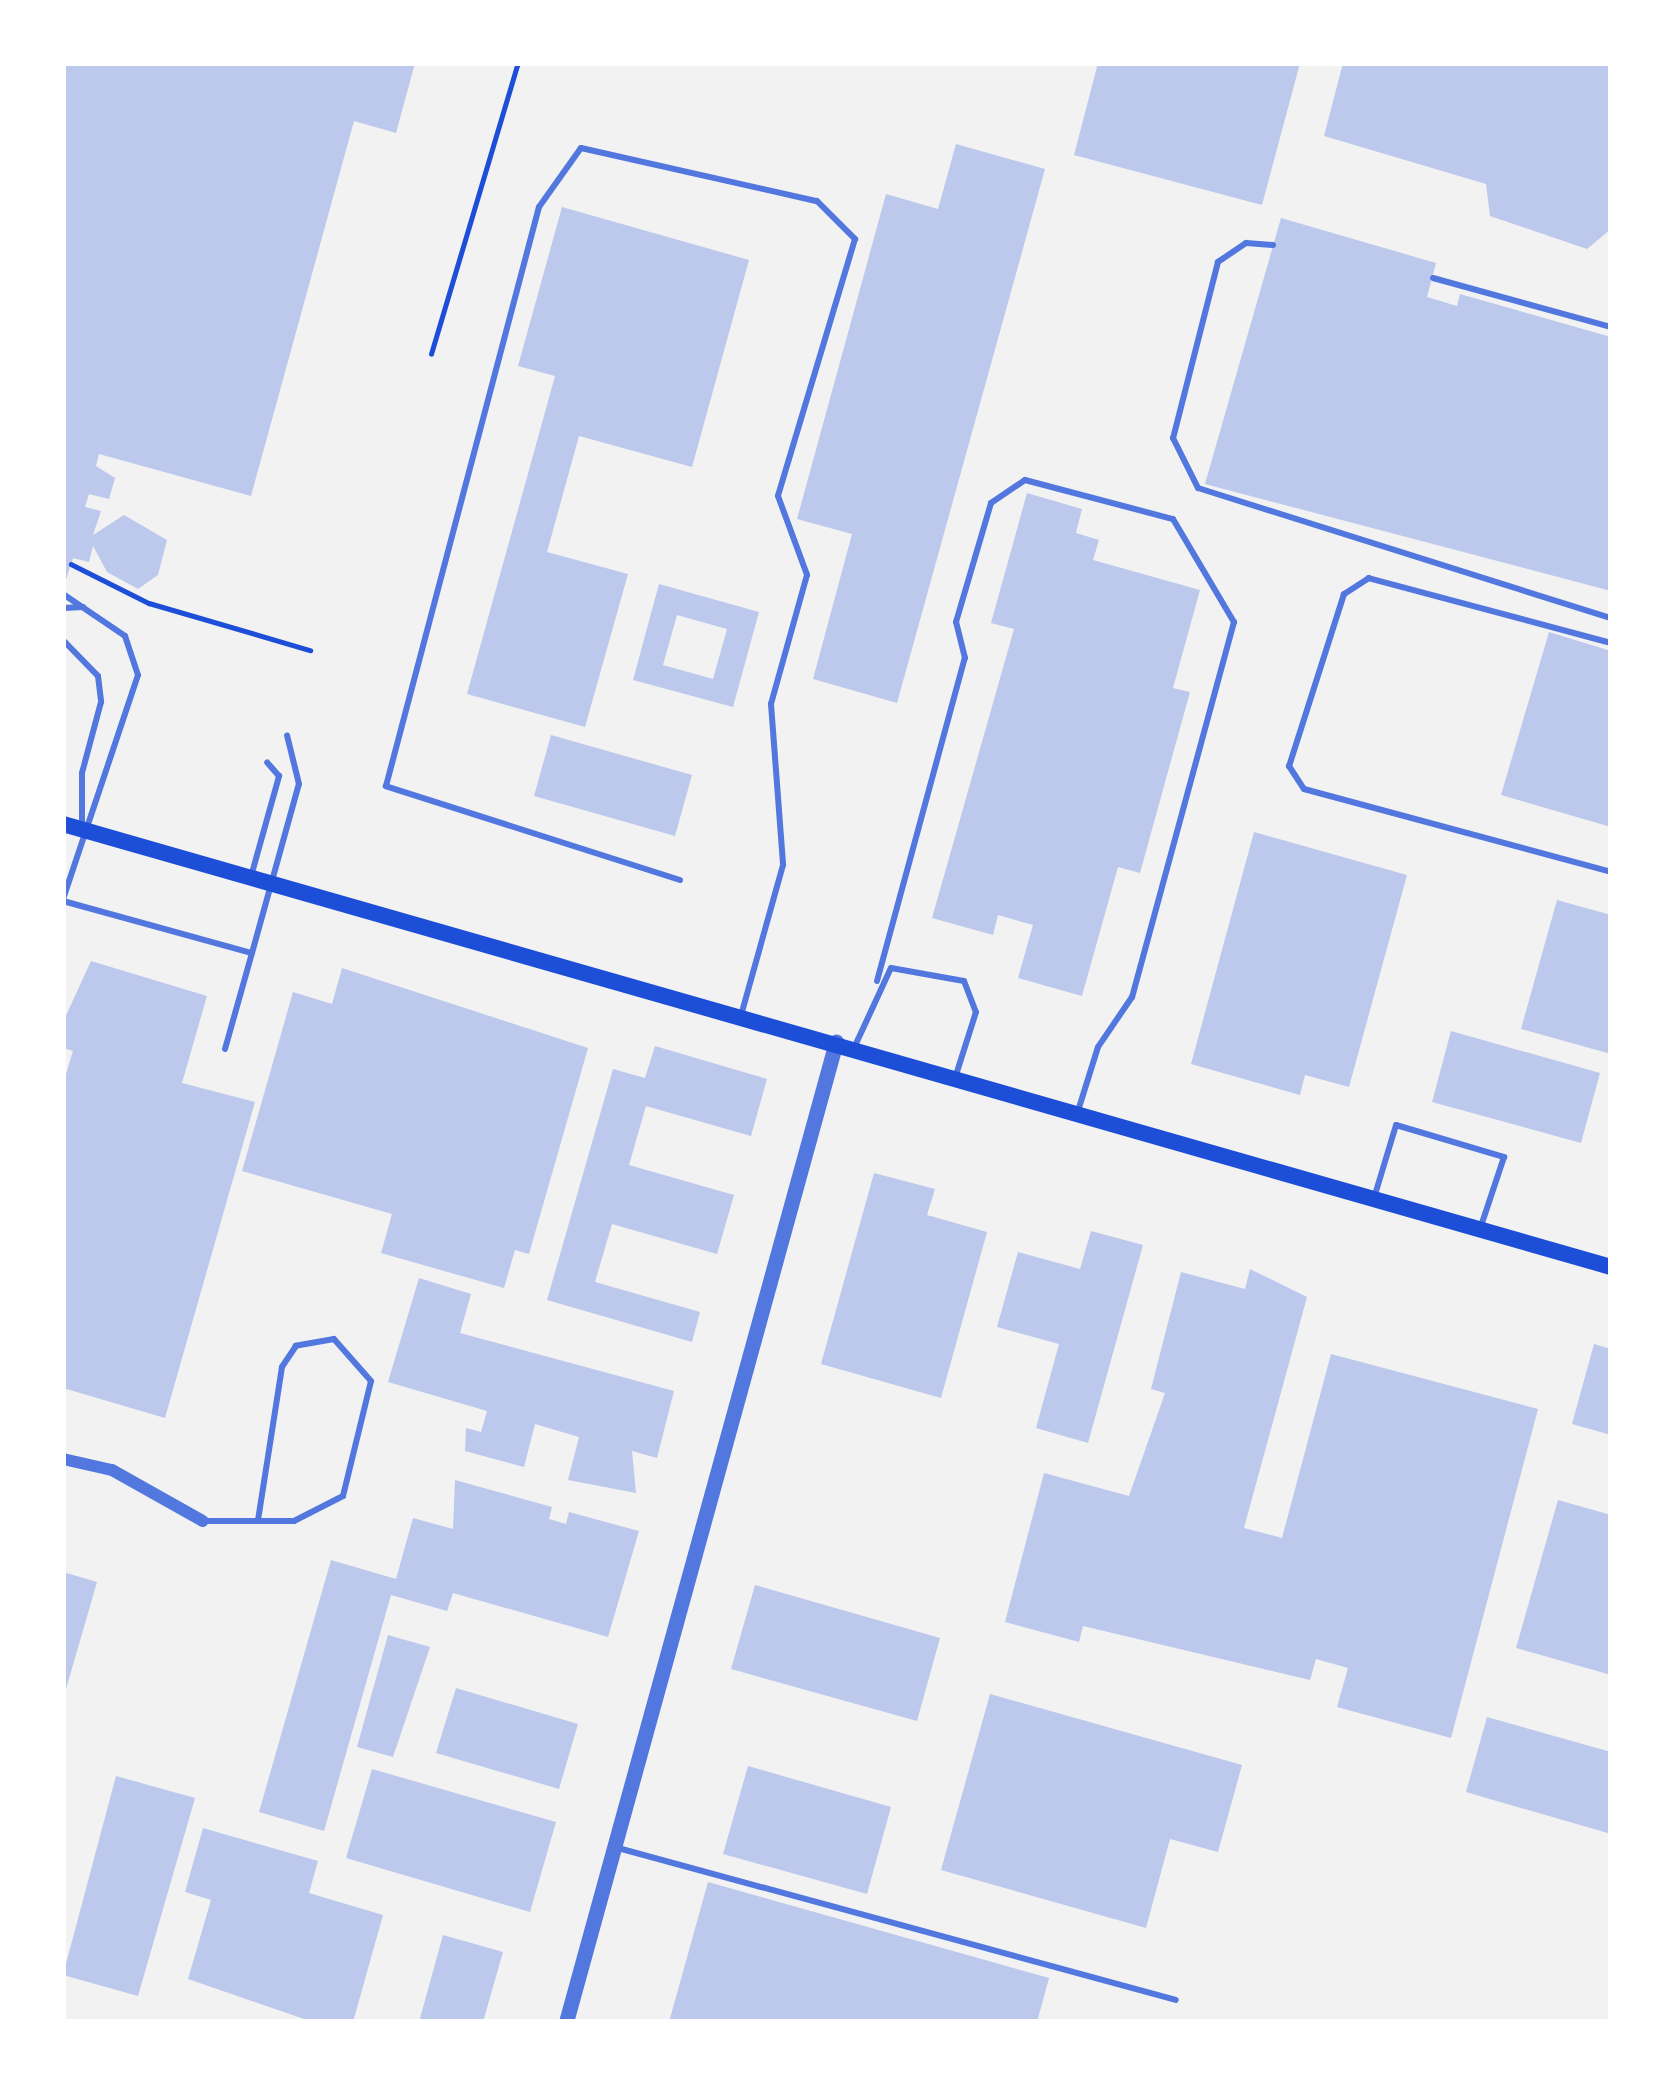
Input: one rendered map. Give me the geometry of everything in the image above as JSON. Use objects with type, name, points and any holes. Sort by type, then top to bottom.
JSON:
[{"type":"main road","points":[[63,824],[1611,1267]]},
{"type":"street","points":[[566,2022],[845,1045]]},
{"type":"street","points":[[63,1459],[112,1469],[203,1521]]},
{"type":"lane","points":[[680,880],[386,786],[539,207],[581,148],[817,201],[855,239],[778,496],[807,575],[771,704],[783,865],[740,1015]]},
{"type":"lane","points":[[1273,245],[1246,243],[1218,262],[1174,438],[1198,488],[1611,617]]},
{"type":"lane","points":[[1432,278],[1611,327]]},
{"type":"lane","points":[[845,1045],[877,981],[965,658],[956,622],[991,503],[1024,480],[1173,519],[1234,622],[1137,981],[1077,1114]]},
{"type":"lane","points":[[1611,643],[1369,578],[1344,594],[1289,766],[1304,789],[1611,872]]},
{"type":"lane","points":[[63,594],[125,636],[138,675],[63,900],[252,953]]},
{"type":"lane","points":[[63,608],[83,607]]},
{"type":"lane","points":[[63,640],[98,676],[101,701],[78,798],[83,830]]},
{"type":"lane","points":[[225,1049],[299,784],[287,735]]},
{"type":"lane","points":[[251,877],[279,776],[267,763]]},
{"type":"lane","points":[[877,981],[902,966],[974,991],[956,1078]]},
{"type":"lane","points":[[1373,1200],[1396,1124],[1504,1157],[1480,1230]]},
{"type":"lane","points":[[203,1521],[258,1521],[294,1521],[344,1496],[371,1382],[334,1339],[296,1346],[282,1367],[258,1521]]},
{"type":"lane","points":[[614,1847],[1176,2000]]},
{"type":"path","points":[[431,354],[518,63]]},
{"type":"path","points":[[71,564],[149,603],[310,650]]},
{"type":"building","points":[[63,63],[415,63],[396,133],[354,121],[251,496],[99,454],[96,466],[115,478],[109,499],[89,494],[85,507],[101,511],[93,535],[124,515],[167,540],[158,575],[138,589],[107,572],[93,546],[89,562],[73,558],[63,589]]},
{"type":"building","points":[[1098,63],[1300,63],[1262,205],[1074,155]]},
{"type":"building","points":[[1343,63],[1611,63],[1611,229],[1587,249],[1490,216],[1486,184],[1324,136]]},
{"type":"building","points":[[956,144],[1045,169],[897,703],[813,679],[852,534],[797,519],[886,194],[938,209]]},
{"type":"building","points":[[562,207],[749,260],[692,467],[579,436],[547,552],[628,574],[585,727],[467,694],[555,376],[518,366]]},
{"type":"building","points":[[1281,218],[1436,263],[1427,297],[1457,306],[1460,294],[1611,337],[1611,591],[1205,484]]},
{"type":"building","points":[[1027,493],[1082,509],[1076,533],[1099,540],[1093,560],[1200,590],[1173,688],[1190,692],[1140,873],[1118,867],[1082,996],[1018,978],[1033,925],[998,915],[993,935],[932,918],[1014,629],[991,623]]},
{"type":"building","points":[[659,584],[759,612],[733,707],[633,680]],"holes":[[[677,615],[727,629],[713,679],[663,665]]]},
{"type":"building","points":[[1549,632],[1611,651],[1611,827],[1501,795]]},
{"type":"building","points":[[551,735],[692,775],[675,836],[534,796]]},
{"type":"building","points":[[1254,832],[1407,875],[1349,1087],[1305,1075],[1300,1095],[1191,1064]]},
{"type":"building","points":[[1557,900],[1611,915],[1611,1054],[1521,1029]]},
{"type":"building","points":[[91,961],[207,996],[182,1083],[255,1102],[165,1418],[63,1388],[63,1084],[73,1051],[63,1048],[63,1022]]},
{"type":"building","points":[[342,968],[588,1048],[529,1254],[515,1250],[504,1288],[381,1253],[392,1214],[242,1171],[293,992],[332,1004]]},
{"type":"building","points":[[1451,1031],[1600,1073],[1581,1143],[1432,1102]]},
{"type":"building","points":[[655,1046],[767,1079],[751,1136],[646,1106],[629,1165],[734,1195],[717,1254],[612,1224],[595,1282],[700,1312],[692,1342],[547,1300],[613,1069],[645,1078]]},
{"type":"building","points":[[874,1173],[935,1189],[927,1215],[987,1232],[941,1398],[821,1364]]},
{"type":"building","points":[[1091,1231],[1143,1245],[1088,1443],[1036,1428],[1059,1344],[997,1327],[1018,1252],[1080,1269]]},
{"type":"building","points":[[1250,1269],[1307,1297],[1244,1528],[1282,1538],[1331,1354],[1538,1409],[1451,1738],[1337,1707],[1348,1668],[1316,1659],[1310,1680],[1083,1626],[1079,1642],[1005,1622],[1044,1473],[1129,1496],[1165,1393],[1151,1389],[1181,1272],[1245,1289]]},
{"type":"building","points":[[419,1278],[471,1294],[460,1333],[674,1391],[657,1458],[632,1451],[636,1493],[568,1480],[579,1437],[535,1424],[524,1467],[465,1451],[466,1428],[481,1432],[487,1411],[388,1382]]},
{"type":"building","points":[[1594,1344],[1611,1349],[1611,1435],[1572,1424]]},
{"type":"building","points":[[455,1480],[552,1507],[549,1519],[566,1524],[569,1512],[639,1531],[608,1637],[453,1593],[447,1611],[391,1595],[324,1831],[259,1812],[331,1560],[396,1579],[413,1518],[453,1529]]},
{"type":"building","points":[[1558,1500],[1611,1515],[1611,1675],[1516,1648]]},
{"type":"building","points":[[63,1572],[97,1582],[64,1696],[63,1696]]},
{"type":"building","points":[[755,1585],[940,1638],[917,1721],[731,1669]]},
{"type":"building","points":[[388,1635],[430,1647],[393,1757],[357,1747]]},
{"type":"building","points":[[456,1688],[578,1724],[559,1789],[436,1753]]},
{"type":"building","points":[[990,1694],[1242,1765],[1218,1852],[1170,1839],[1146,1928],[941,1870]]},
{"type":"building","points":[[1487,1717],[1611,1752],[1611,1834],[1466,1792]]},
{"type":"building","points":[[748,1766],[891,1807],[867,1894],[723,1854]]},
{"type":"building","points":[[372,1769],[556,1822],[530,1912],[346,1858]]},
{"type":"building","points":[[116,1776],[195,1798],[138,1996],[63,1975]]},
{"type":"building","points":[[203,1828],[318,1861],[309,1893],[383,1915],[353,2022],[313,2022],[188,1979],[211,1900],[185,1892]]},
{"type":"building","points":[[708,1882],[1049,1978],[1037,2022],[669,2022]]},
{"type":"building","points":[[443,1935],[503,1952],[483,2022],[419,2022]]}]
